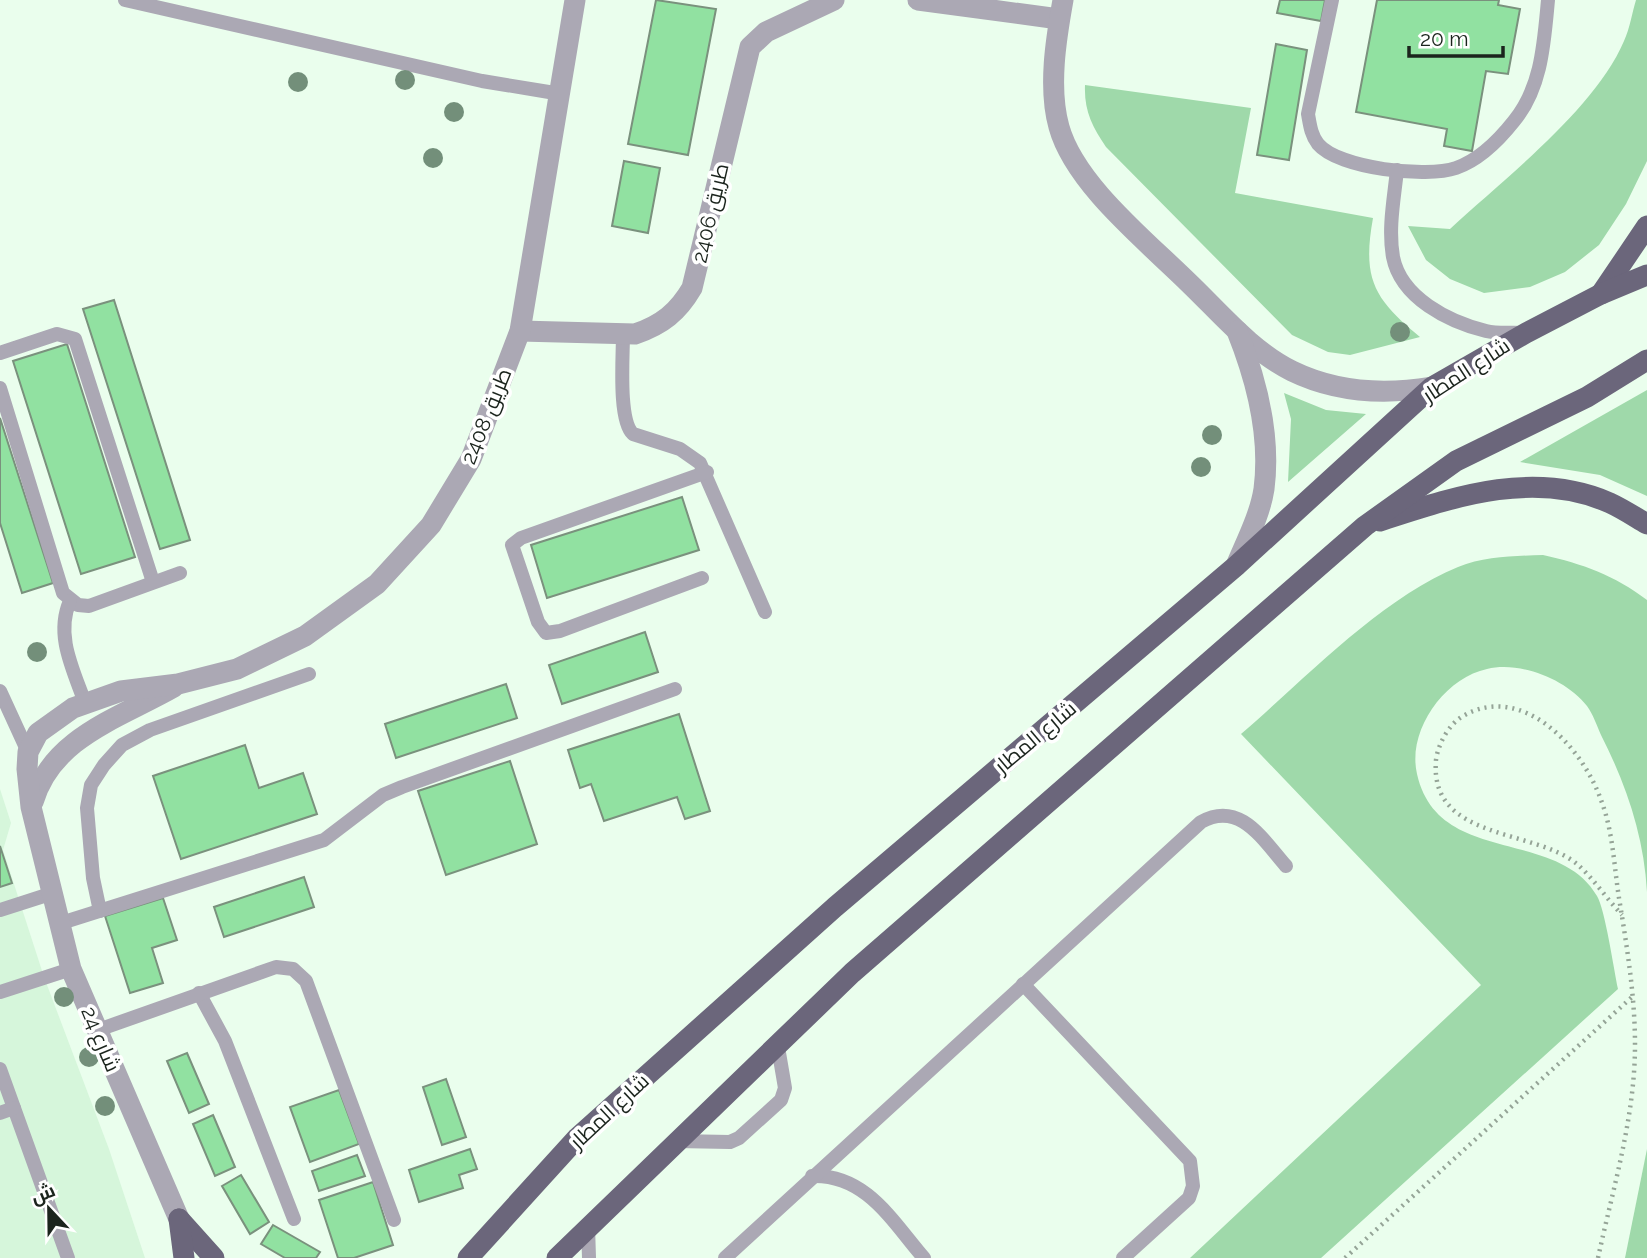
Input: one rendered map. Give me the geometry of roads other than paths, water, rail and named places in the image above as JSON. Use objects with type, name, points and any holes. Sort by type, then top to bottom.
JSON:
[{"type":"main road","points":[[1601,294],[1647,226]]},
{"type":"main road","name":"شارع المطار","points":[[468,1258],[578,1138],[835,907],[1236,566],[1432,387],[1526,333],[1601,294],[1647,275]]},
{"type":"main road","points":[[557,1258],[852,973],[1365,526],[1456,461],[1587,397],[1647,360]]},
{"type":"main road","points":[[1365,526],[1437,502],[1506,488],[1553,488],[1608,502],[1647,524]]},
{"type":"main road","points":[[179,1219],[184,1258]]},
{"type":"main road","points":[[179,1219],[214,1258]]},
{"type":"main road","points":[[452,1258],[493,1229]]},
{"type":"street","name":"طريق 2408","points":[[28,752],[38,733],[85,703],[121,691],[178,684],[237,668],[306,636],[376,584],[431,525],[471,459],[520,331],[575,0]]},
{"type":"street","name":"طريق 2406","points":[[520,331],[623,334],[653,328],[669,318],[692,288],[750,47],[766,32],[834,0]]},
{"type":"street","points":[[918,0],[1061,10],[1055,86],[1059,127],[1070,151],[1120,215],[1237,329],[1292,371],[1339,389],[1401,393],[1432,387]]},
{"type":"street","points":[[1236,566],[1264,490],[1261,405],[1237,329]]},
{"type":"street","name":"طريق 2408","points":[[31,807],[47,769],[67,747],[178,684]]},
{"type":"street","points":[[28,752],[31,807]]},
{"type":"street","name":"شارع 24","points":[[31,807],[50,894],[71,969],[179,1219],[205,1258]]},
{"type":"lane","points":[[125,0],[184,6],[482,81],[561,94]]},
{"type":"lane","points":[[1332,0],[1311,99],[1310,131],[1319,145],[1331,155],[1397,170],[1434,173],[1457,167],[1499,138],[1516,119],[1538,74],[1548,0]]},
{"type":"lane","points":[[1397,170],[1391,232],[1394,260],[1405,286],[1441,314],[1487,331],[1526,333]]},
{"type":"lane","points":[[0,354],[57,334],[75,339],[153,582]]},
{"type":"lane","points":[[623,334],[625,416],[628,429],[690,455],[707,472],[765,612]]},
{"type":"lane","points":[[0,388],[63,593],[70,601],[89,606],[180,573]]},
{"type":"lane","points":[[702,579],[560,631],[546,633],[538,622],[512,545],[522,538],[707,472]]},
{"type":"lane","points":[[70,601],[63,623],[64,640],[85,703]]},
{"type":"lane","points":[[100,911],[93,878],[87,808],[91,785],[103,765],[122,745],[150,730],[309,674]]},
{"type":"lane","points":[[58,924],[324,840],[383,795],[675,689]]},
{"type":"lane","points":[[0,691],[28,752]]},
{"type":"lane","points":[[725,1258],[1209,817],[1227,814],[1246,821],[1286,866]]},
{"type":"lane","points":[[0,910],[50,894]]},
{"type":"lane","points":[[98,1030],[276,967],[293,969],[306,981],[394,1220]]},
{"type":"lane","points":[[0,992],[71,969]]},
{"type":"lane","points":[[1023,984],[1190,1161],[1193,1186],[1189,1198],[1123,1258]]},
{"type":"lane","points":[[199,993],[225,1041],[294,1219]]},
{"type":"lane","points":[[676,1141],[730,1142],[739,1138],[781,1100],[785,1088],[778,1047]]},
{"type":"lane","points":[[0,1069],[7,1111],[68,1258]]},
{"type":"lane","points":[[812,1176],[839,1178],[862,1188],[924,1258]]},
{"type":"lane","points":[[588,1226],[589,1258]]}]
